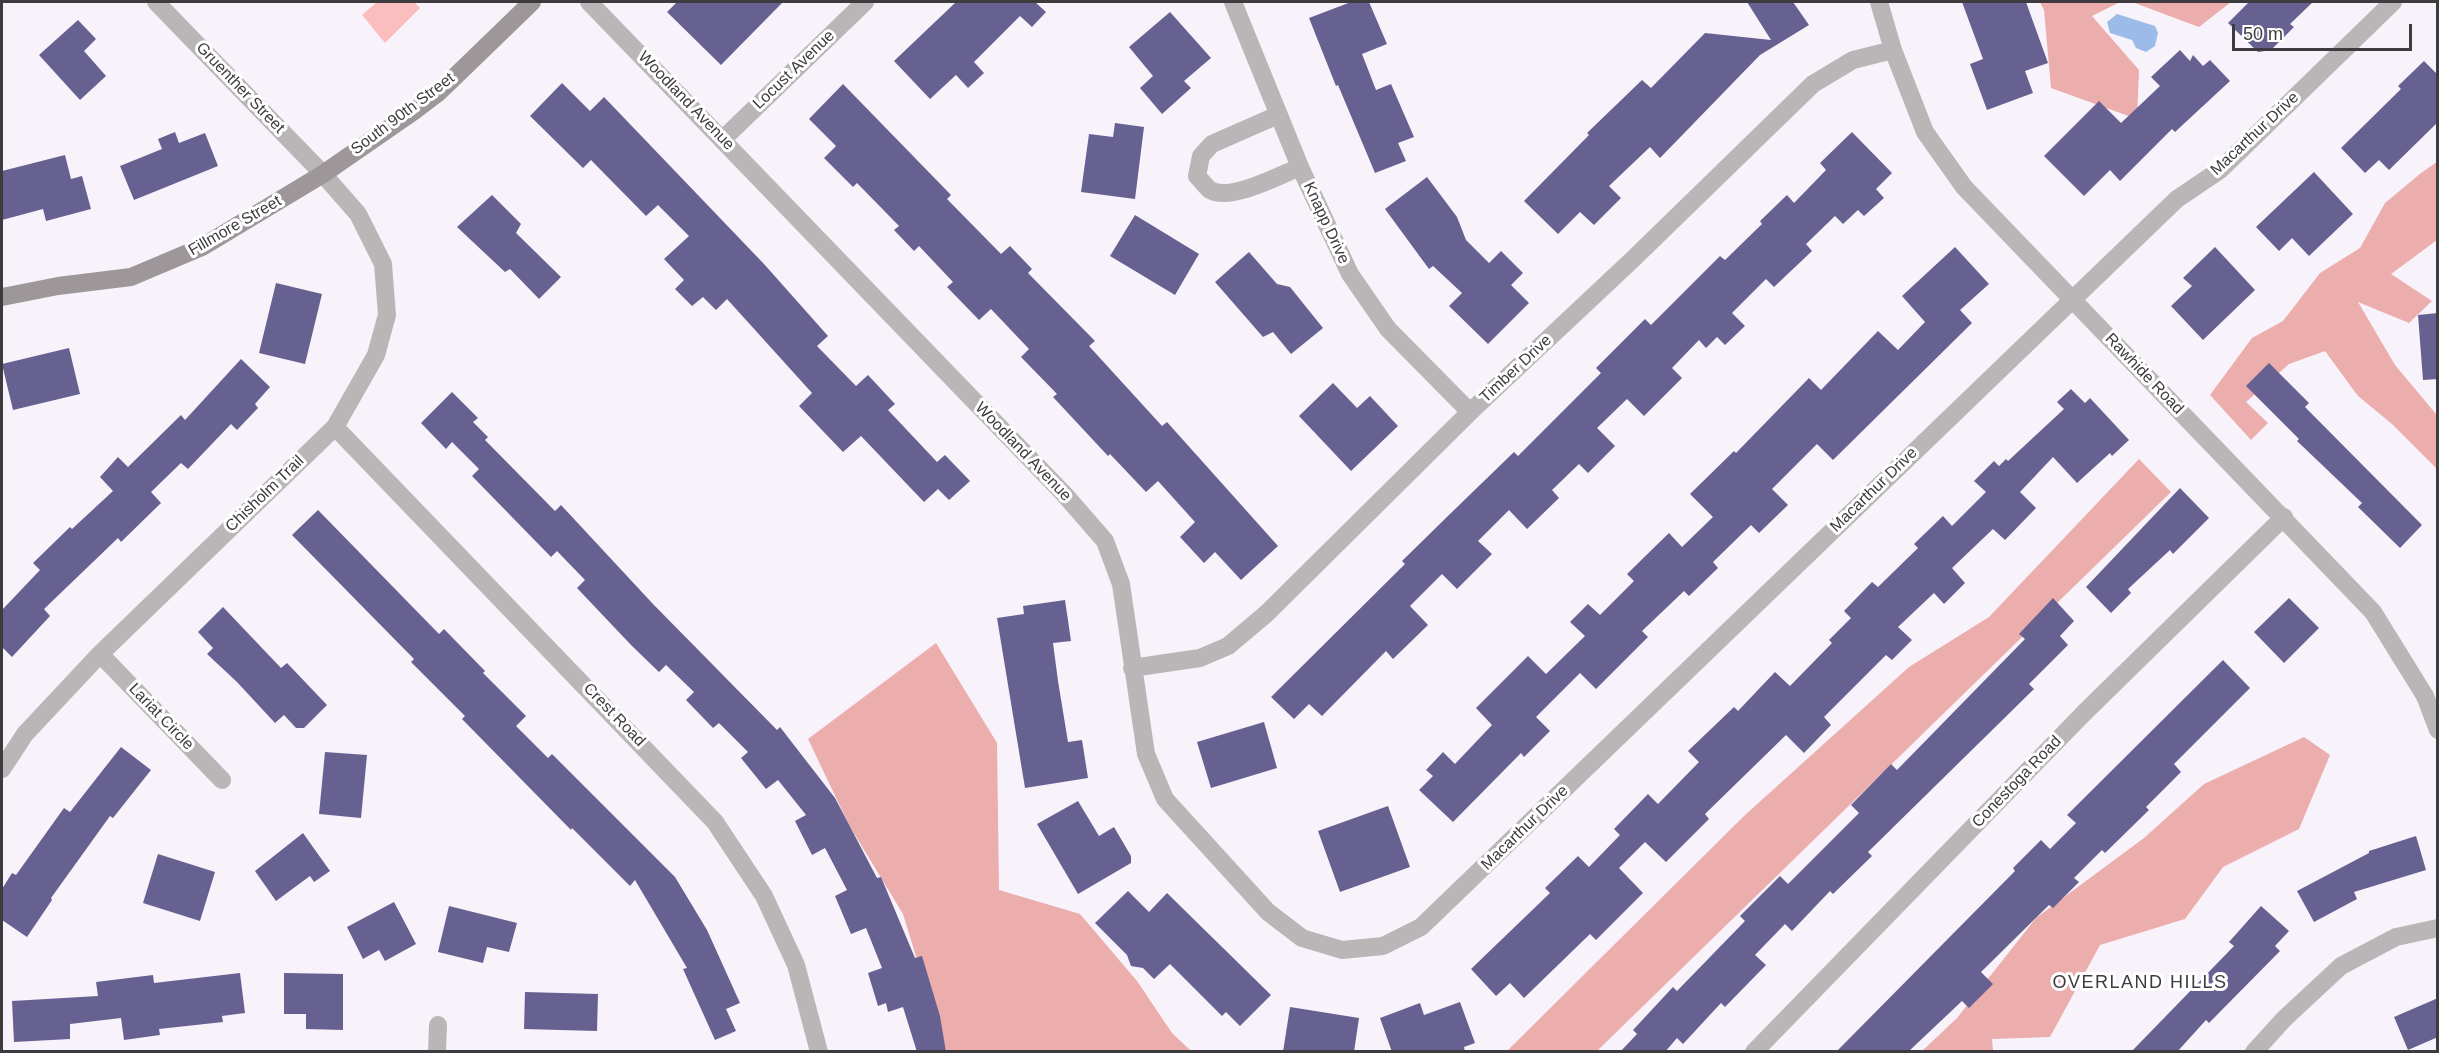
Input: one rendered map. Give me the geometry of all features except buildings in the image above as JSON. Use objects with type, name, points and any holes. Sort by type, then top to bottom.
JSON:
[{"type":"street","name":"Gruenther Street","points":[[156,2],[323,174]]},
{"type":"street","name":"South 90th Street","points":[[323,174],[439,92],[532,2]]},
{"type":"street","name":"Woodland Avenue","points":[[589,2],[1057,486],[1105,541],[1121,584],[1146,754],[1165,799],[1268,912],[1302,938],[1342,950]]},
{"type":"street","name":"Locust Avenue","points":[[723,139],[865,2]]},
{"type":"street","name":"Knapp Drive","points":[[1233,2],[1278,116],[1350,274],[1382,320],[1470,412]]},
{"type":"street","name":"Rawhide Road","points":[[1879,2],[1893,50],[1925,132],[1964,187],[2373,612],[2424,696],[2438,730]]},
{"type":"street","name":"Macarthur Drive","points":[[1342,950],[1383,946],[1421,927],[2177,199],[2220,170],[2393,2]]},
{"type":"street","name":"Timber Drive","points":[[1132,668],[1200,658],[1228,646],[1266,614],[1470,412],[1631,261],[1813,84],[1853,60],[1893,50]]},
{"type":"street","points":[[1278,116],[1212,144],[1201,156],[1197,176],[1211,190],[1225,193],[1244,190],[1300,167]]},
{"type":"street","name":"Fillmore Street","points":[[2,297],[58,286],[131,277],[202,247],[323,174]]},
{"type":"street","name":"Chisholm Trail","points":[[2,769],[26,734],[100,654],[335,427],[376,356],[387,315],[383,264],[358,214],[323,174]]},
{"type":"street","name":"Crest Road","points":[[335,427],[715,822],[764,896],[792,955],[819,1052]]},
{"type":"street","name":"Conestoga Road","points":[[1754,1052],[2085,712],[2284,517]]},
{"type":"street","name":"Lariat Circle","points":[[100,654],[222,780]]},
{"type":"street","points":[[2254,1052],[2284,1019],[2341,966],[2396,937],[2438,927]]},
{"type":"street","points":[[437,1052],[438,1025]]},
{"type":"shaded area","points":[[377,2],[414,2],[420,8],[385,43],[362,15]]},
{"type":"shaded area","points":[[2040,2],[2120,2],[2092,16],[2139,70],[2137,119],[2051,88],[2044,10]]},
{"type":"shaded area","points":[[2132,2],[2231,2],[2199,27]]},
{"type":"shaded area","points":[[2437,162],[2437,240],[2391,274],[2432,301],[2409,323],[2358,302],[2395,365],[2436,414],[2437,469],[2392,424],[2358,396],[2325,351],[2289,364],[2246,402],[2268,423],[2251,440],[2210,395],[2252,338],[2283,321],[2320,273],[2360,248],[2385,203]]},
{"type":"shaded area","points":[[2139,459],[2171,492],[1597,1051],[1506,1052],[1744,816],[1909,667],[1989,617]]},
{"type":"shaded area","points":[[936,643],[997,743],[999,890],[1080,914],[1137,981],[1172,1033],[1191,1051],[945,1051],[903,914],[849,825],[808,739]]},
{"type":"shaded area","points":[[2304,737],[2330,755],[2299,829],[2223,867],[2185,919],[2100,945],[2050,1037],[1992,1039],[1993,1051],[1921,1052],[1957,1018],[2036,918],[2144,838],[2204,784]]},
{"type":"water","points":[[2117,14],[2155,26],[2158,33],[2155,46],[2146,52],[2136,48],[2132,40],[2110,33],[2107,22]]},
{"type":"district","name":"OVERLAND HILLS","points":[[2140,983]]}]
